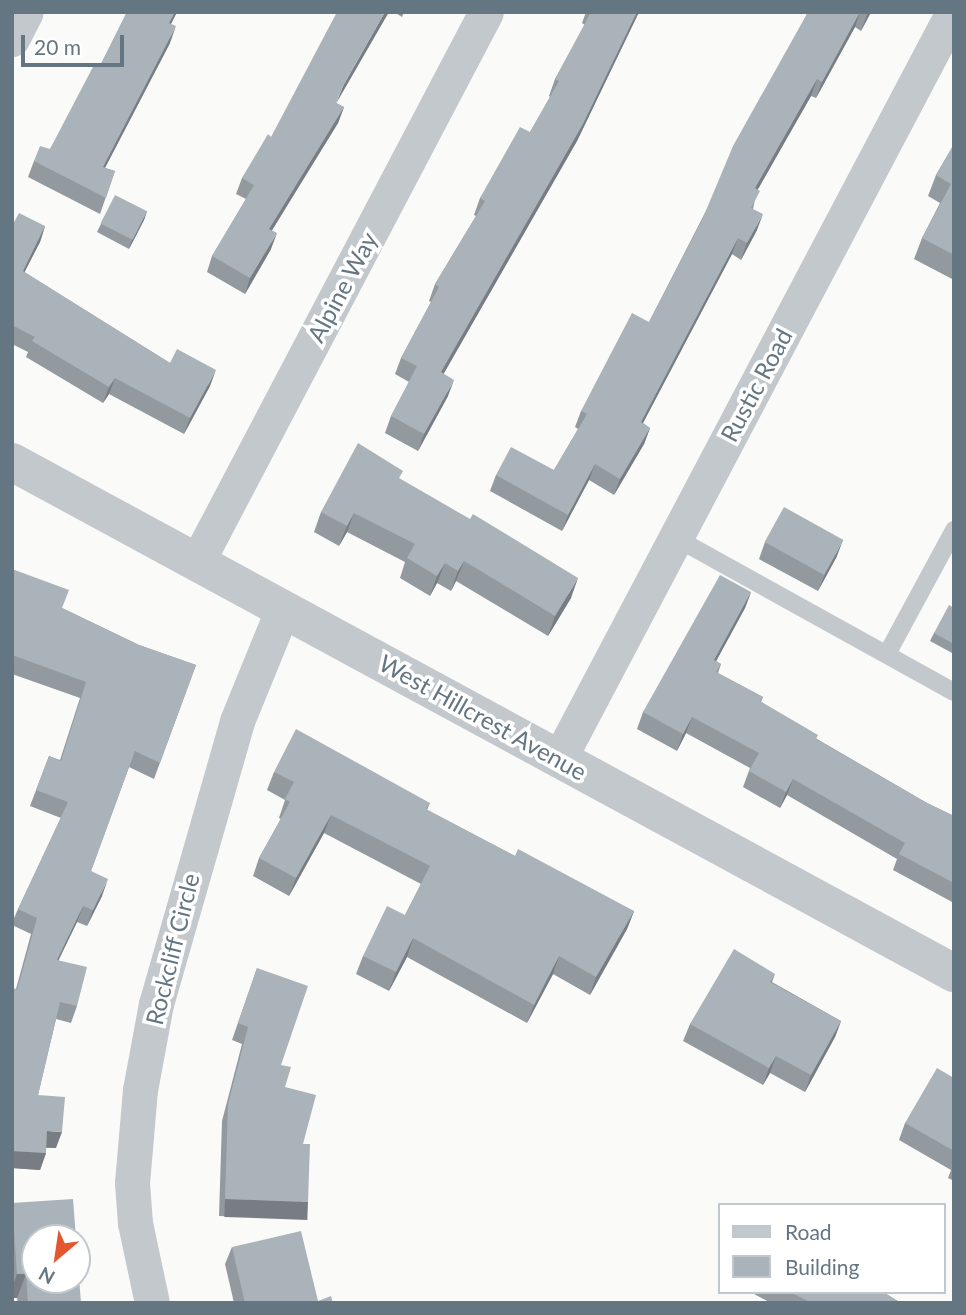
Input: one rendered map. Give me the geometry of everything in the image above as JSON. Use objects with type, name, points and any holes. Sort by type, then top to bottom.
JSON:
[{"type":"street","points":[[12,39],[26,12]]},
{"type":"street","name":"Alpine Way","points":[[197,562],[486,12]]},
{"type":"street","name":"Rustic Road","points":[[559,759],[953,12]]},
{"type":"street","name":"West Hillcrest Avenue","points":[[12,461],[954,973]]},
{"type":"street","name":"Rockcliff Circle","points":[[152,1303],[135,1223],[132,1183],[140,1090],[176,923],[237,721],[283,608]]},
{"type":"lane","points":[[887,654],[954,530]]},
{"type":"lane","points":[[676,538],[954,692]]},
{"type":"building","points":[[127,12],[175,12],[169,23],[176,26],[103,167],[115,171],[106,198],[34,161],[40,146],[50,149],[95,63],[100,66]]},
{"type":"building","points":[[337,12],[385,12],[343,86],[336,103],[344,107],[269,229],[277,233],[250,278],[212,256],[254,185],[242,178],[268,134],[271,137]]},
{"type":"building","points":[[591,12],[637,12],[583,124],[441,372],[454,380],[424,434],[391,416],[417,366],[401,358],[439,287],[435,284],[485,201],[480,198],[520,127],[530,132],[559,81],[555,79]]},
{"type":"building","points":[[808,12],[860,12],[822,82],[817,79],[755,188],[760,191],[751,208],[763,214],[747,243],[738,238],[641,422],[650,428],[620,479],[595,464],[568,515],[496,475],[511,447],[554,470],[587,414],[581,411],[632,313],[649,322],[702,220],[733,146]]},
{"type":"building","points":[[954,144],[954,255],[922,238],[951,184],[936,175]]},
{"type":"building","points":[[115,195],[147,211],[133,240],[100,224]]},
{"type":"building","points":[[19,213],[45,226],[23,271],[170,363],[177,349],[216,370],[190,418],[115,378],[109,387],[32,341],[35,337],[12,325],[12,226]]},
{"type":"building","points":[[358,443],[403,471],[399,478],[470,519],[473,514],[578,578],[555,616],[464,561],[458,571],[445,563],[437,576],[407,558],[415,544],[354,513],[347,526],[321,512]]},
{"type":"building","points":[[784,507],[843,540],[824,575],[765,542]]},
{"type":"building","points":[[12,569],[69,590],[62,608],[139,645],[196,665],[160,763],[135,751],[91,871],[108,879],[93,910],[83,906],[57,960],[87,967],[77,1006],[60,1002],[38,1095],[65,1097],[62,1132],[47,1131],[46,1153],[12,1151],[12,988],[17,990],[37,918],[18,909],[68,802],[36,790],[49,756],[61,761],[86,682],[12,655]]},
{"type":"building","points":[[720,575],[751,592],[714,660],[721,664],[716,672],[763,697],[760,701],[818,735],[816,739],[954,816],[954,883],[899,854],[905,843],[793,779],[786,792],[749,771],[759,753],[692,717],[683,734],[643,712]]},
{"type":"building","points":[[949,605],[954,608],[954,644],[934,633]]},
{"type":"building","points":[[296,729],[430,803],[426,809],[515,856],[518,849],[634,911],[596,977],[559,956],[534,1005],[413,938],[396,972],[363,956],[387,906],[405,915],[430,866],[331,815],[296,878],[259,858],[290,802],[285,799],[294,782],[274,772]]},
{"type":"building","points":[[734,949],[775,974],[770,982],[841,1021],[811,1075],[776,1056],[769,1068],[690,1024]]},
{"type":"building","points":[[257,968],[308,986],[281,1065],[291,1067],[285,1087],[316,1095],[303,1144],[310,1144],[308,1202],[225,1199],[228,1104],[248,1027],[238,1023]]},
{"type":"building","points":[[937,1068],[954,1078],[954,1151],[905,1123]]},
{"type":"building","points":[[73,1199],[75,1224],[21,1224],[21,1274],[17,1274],[12,1203]]},
{"type":"building","points":[[301,1231],[318,1301],[331,1296],[333,1303],[245,1303],[232,1247]]},
{"type":"building","points":[[27,1294],[80,1294],[81,1303],[28,1303]]},
{"type":"building","points":[[794,1294],[886,1294],[901,1303],[812,1303]]}]
